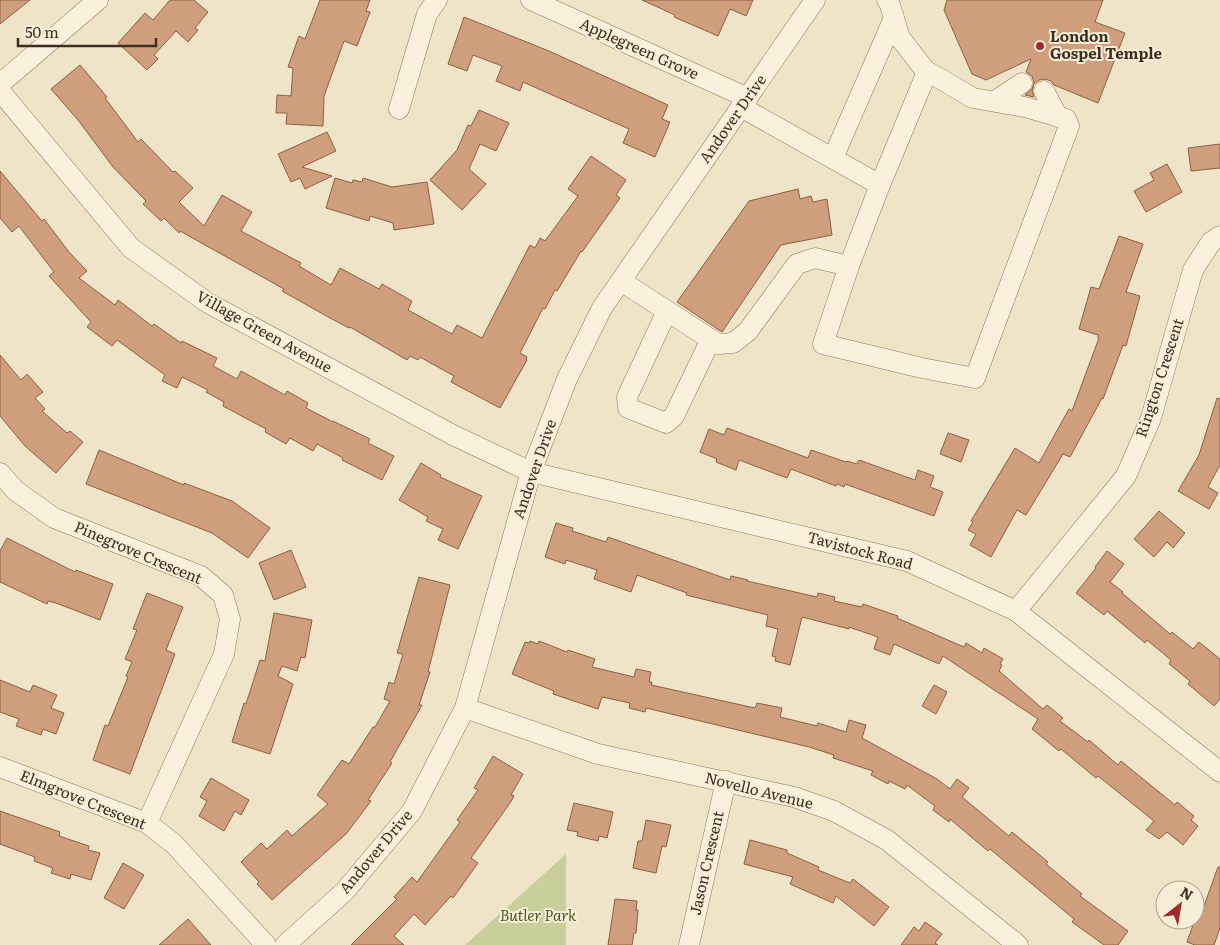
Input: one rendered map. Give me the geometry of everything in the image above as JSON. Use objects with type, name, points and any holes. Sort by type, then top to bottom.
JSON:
[{"type":"street","points":[[0,84],[98,0]]},
{"type":"street","points":[[399,109],[427,14],[437,0]]},
{"type":"street","name":"Applegreen Grove","points":[[531,0],[744,102],[832,158],[880,185]]},
{"type":"street","name":"Andover Drive","points":[[285,945],[344,892],[412,811],[465,708],[531,472],[567,379],[602,308],[816,0]]},
{"type":"street","points":[[890,9],[900,38],[927,72],[973,98],[1025,107],[1066,119],[1069,126],[975,378],[922,368],[823,344],[849,266],[927,72]]},
{"type":"street","points":[[832,158],[890,9]]},
{"type":"street","points":[[995,102],[1022,83]]},
{"type":"street","name":"Village Green Avenue","points":[[0,91],[131,248],[208,304],[453,435],[531,472]]},
{"type":"street","points":[[1044,91],[1058,117]]},
{"type":"street","name":"Rington Crescent","points":[[1016,611],[1126,476],[1151,418],[1193,270],[1211,242],[1220,236]]},
{"type":"street","points":[[621,281],[718,344],[733,343],[748,331],[797,264],[815,258],[849,266]]},
{"type":"street","points":[[667,310],[627,397],[628,408],[666,423],[674,416],[711,339]]},
{"type":"street","name":"Tavistock Road","points":[[531,472],[907,561],[1016,611],[1219,769]]},
{"type":"street","name":"Pinegrove Crescent","points":[[0,473],[16,491],[54,518],[201,576],[222,595],[230,619],[224,654],[147,824]]},
{"type":"street","name":"Novello Avenue","points":[[465,708],[598,754],[794,797],[834,811],[887,840],[1018,945]]},
{"type":"street","name":"Elmgrove Crescent","points":[[0,767],[147,824],[174,844],[266,945]]},
{"type":"street","name":"Jason Crescent","points":[[689,945],[726,782]]},
{"type":"green space","name":"Butler Park","points":[[566,854],[566,945],[465,945]]},
{"type":"building","points":[[0,0],[30,0],[0,24]]},
{"type":"building","points":[[170,0],[194,0],[208,12],[195,28],[198,30],[188,42],[176,31],[154,55],[158,59],[147,70],[118,43],[145,13],[153,20]]},
{"type":"building","points":[[320,0],[370,0],[366,11],[370,12],[357,46],[344,41],[324,96],[323,126],[286,124],[287,113],[276,113],[277,95],[291,96],[293,68],[288,67],[299,36],[305,39]]},
{"type":"building","points":[[642,0],[753,0],[746,16],[730,9],[718,36],[674,17],[675,15]]},
{"type":"building","name":"London Gospel Temple","points":[[947,0],[1103,0],[1095,22],[1125,33],[1098,103],[1054,85],[1051,81],[1045,79],[1039,80],[1034,84],[1032,91],[1034,97],[1025,95],[1032,89],[1034,83],[1032,76],[1026,72],[1031,59],[986,80],[972,74],[944,10]]},
{"type":"building","points":[[464,17],[549,51],[668,105],[662,119],[670,122],[655,157],[623,143],[629,129],[523,82],[520,91],[496,81],[502,66],[473,55],[467,71],[448,64]]},
{"type":"building","points":[[80,65],[107,97],[105,98],[138,142],[141,139],[173,172],[175,171],[193,188],[179,202],[204,226],[222,195],[252,212],[241,231],[301,263],[299,266],[331,285],[340,268],[379,289],[382,284],[412,301],[408,310],[452,334],[457,325],[482,338],[530,245],[535,248],[540,238],[545,241],[578,196],[568,189],[591,156],[626,180],[616,195],[620,198],[581,251],[557,291],[555,290],[545,309],[543,308],[520,353],[527,357],[527,360],[500,408],[451,382],[454,376],[420,357],[418,360],[410,356],[407,360],[282,291],[284,289],[180,231],[179,233],[164,218],[161,221],[143,204],[146,201],[113,167],[78,120],[51,89]]},
{"type":"building","points":[[479,110],[509,123],[496,151],[480,144],[469,169],[486,184],[462,210],[430,180],[457,150],[468,125],[471,126]]},
{"type":"building","points":[[327,132],[336,151],[302,167],[332,176],[305,189],[300,178],[291,182],[278,154]]},
{"type":"building","points":[[1220,144],[1220,168],[1191,171],[1188,148]]},
{"type":"building","points":[[1167,164],[1182,192],[1146,212],[1134,191],[1154,180],[1150,173]]},
{"type":"building","points":[[0,171],[42,221],[44,219],[69,252],[87,271],[79,278],[115,305],[118,300],[152,326],[154,324],[181,343],[182,341],[217,358],[213,366],[237,379],[241,371],[285,395],[287,391],[308,403],[306,408],[370,439],[368,443],[394,456],[382,480],[342,460],[343,458],[317,444],[313,451],[290,438],[286,444],[265,432],[266,429],[223,406],[224,402],[206,392],[208,390],[182,377],[177,388],[162,381],[165,375],[117,340],[112,346],[87,327],[91,322],[49,276],[54,272],[19,226],[12,232],[0,218]]},
{"type":"building","points":[[335,178],[352,183],[353,180],[362,182],[363,178],[392,187],[427,182],[434,224],[394,230],[393,223],[370,216],[369,221],[326,208]]},
{"type":"building","points":[[798,189],[800,199],[811,196],[813,202],[827,199],[832,235],[781,245],[722,332],[677,302],[749,201]]},
{"type":"building","points":[[1119,236],[1143,244],[1126,292],[1140,296],[1126,346],[1123,345],[1103,399],[1070,457],[1063,454],[1026,515],[1017,510],[991,557],[970,545],[976,534],[968,530],[973,522],[971,521],[1015,448],[1039,463],[1069,409],[1072,411],[1099,338],[1098,335],[1079,329],[1091,287],[1099,289]]},
{"type":"building","points":[[0,355],[21,380],[27,374],[43,392],[35,398],[45,409],[42,411],[67,433],[70,431],[83,442],[56,473],[25,446],[0,416]]},
{"type":"building","points":[[1217,398],[1220,399],[1220,465],[1208,487],[1218,493],[1209,509],[1178,491],[1199,455]]},
{"type":"building","points":[[727,428],[808,458],[811,450],[846,462],[857,464],[859,460],[915,480],[918,470],[934,476],[930,487],[943,492],[934,516],[845,484],[844,487],[837,484],[836,486],[791,469],[787,478],[739,460],[736,470],[716,462],[717,459],[700,452],[709,429],[724,435]]},
{"type":"building","points":[[948,433],[969,440],[961,462],[940,454]]},
{"type":"building","points":[[99,450],[184,485],[184,483],[232,501],[270,528],[248,558],[212,533],[86,484]]},
{"type":"building","points":[[421,463],[441,475],[440,477],[482,496],[458,549],[438,540],[443,529],[426,521],[428,517],[399,500]]},
{"type":"building","points":[[1159,511],[1185,533],[1173,548],[1167,542],[1154,557],[1134,539]]},
{"type":"building","points":[[556,523],[573,528],[572,531],[606,542],[608,537],[730,580],[731,576],[817,597],[818,593],[835,597],[834,601],[862,607],[863,604],[898,616],[897,618],[964,647],[966,643],[982,653],[984,648],[1003,659],[999,671],[1043,709],[1047,705],[1063,718],[1060,721],[1088,742],[1089,740],[1118,765],[1121,761],[1175,805],[1177,802],[1194,816],[1191,820],[1198,826],[1183,845],[1167,832],[1159,839],[1146,830],[1154,821],[1098,776],[1096,778],[1061,749],[1059,751],[1032,729],[1038,719],[943,656],[939,664],[894,644],[890,655],[874,649],[878,637],[849,627],[849,629],[802,617],[790,665],[775,661],[776,657],[772,656],[778,629],[766,626],[768,615],[686,595],[687,593],[637,575],[631,592],[594,579],[597,570],[566,560],[565,564],[545,557]]},
{"type":"building","points":[[7,538],[75,572],[76,570],[113,584],[100,620],[56,603],[48,601],[47,604],[0,582],[0,551]]},
{"type":"building","points":[[291,550],[306,587],[274,600],[259,563]]},
{"type":"building","points":[[1107,551],[1124,564],[1110,582],[1170,634],[1172,632],[1193,649],[1199,642],[1220,659],[1220,699],[1214,706],[1188,684],[1190,681],[1169,664],[1171,660],[1147,640],[1145,643],[1107,611],[1104,615],[1076,593]]},
{"type":"building","points":[[419,577],[450,585],[428,672],[430,672],[419,705],[422,705],[390,762],[392,763],[368,800],[371,801],[346,834],[272,900],[257,884],[259,882],[241,862],[261,843],[267,849],[287,830],[292,836],[328,804],[317,795],[342,760],[349,764],[373,727],[375,727],[390,701],[384,699],[389,682],[394,684],[403,654],[397,653]]},
{"type":"building","points":[[147,593],[183,607],[166,650],[175,654],[130,774],[93,760],[105,725],[108,726],[128,677],[126,676],[132,662],[125,659],[137,630],[133,629]]},
{"type":"building","points":[[274,613],[312,620],[305,658],[301,657],[297,671],[282,666],[278,676],[293,684],[270,754],[232,742],[260,660],[265,661]]},
{"type":"building","points":[[530,641],[538,644],[539,641],[567,652],[568,650],[595,659],[592,667],[634,677],[636,669],[651,672],[649,682],[652,682],[651,685],[755,708],[757,703],[782,708],[780,717],[817,726],[818,723],[846,732],[849,720],[866,725],[862,738],[937,779],[950,789],[957,779],[969,788],[962,797],[1009,836],[1012,832],[1082,894],[1080,896],[1128,931],[1118,945],[1104,945],[1072,922],[1074,919],[990,849],[988,851],[950,819],[949,822],[933,810],[935,806],[907,785],[905,789],[889,781],[888,784],[871,775],[873,771],[833,758],[834,755],[809,747],[646,708],[645,712],[629,708],[630,703],[602,697],[598,709],[553,694],[554,691],[512,674],[525,642],[529,643]]},
{"type":"building","points":[[0,680],[30,692],[33,685],[57,695],[51,708],[64,713],[56,734],[43,729],[41,735],[16,726],[19,719],[0,712]]},
{"type":"building","points":[[934,685],[947,692],[936,714],[922,706]]},
{"type":"building","points":[[493,756],[523,774],[511,795],[514,796],[510,803],[471,858],[478,863],[453,898],[451,896],[425,925],[414,914],[394,936],[404,945],[351,945],[397,899],[394,897],[412,877],[417,882],[460,822],[457,820],[478,790],[474,788]]},
{"type":"building","points":[[211,778],[249,800],[241,815],[235,811],[224,831],[199,816],[207,801],[200,797]]},
{"type":"building","points":[[574,803],[613,812],[607,838],[599,836],[598,841],[577,836],[578,832],[567,830]]},
{"type":"building","points":[[0,811],[60,832],[59,836],[89,846],[88,850],[100,853],[91,880],[71,874],[70,879],[51,873],[53,868],[34,861],[35,857],[0,844]]},
{"type":"building","points":[[646,820],[671,825],[666,847],[662,846],[656,873],[633,868],[638,841],[642,841]]},
{"type":"building","points":[[750,840],[787,850],[787,853],[819,867],[818,870],[850,883],[853,879],[889,907],[874,926],[836,896],[833,903],[790,884],[793,877],[744,864]]},
{"type":"building","points":[[123,863],[144,875],[124,909],[104,898]]},
{"type":"building","points":[[1218,867],[1220,867],[1220,928],[1214,945],[1195,945],[1187,942],[1191,930],[1205,930],[1205,903]]},
{"type":"building","points":[[615,899],[637,901],[636,933],[634,933],[632,945],[608,945]]},
{"type":"building","points":[[188,919],[211,945],[159,945]]},
{"type":"building","points":[[925,922],[942,934],[935,943],[938,945],[901,945],[914,927],[919,931]]},
{"type":"place","name":"London Gospel Temple","points":[[1040,46]]}]
